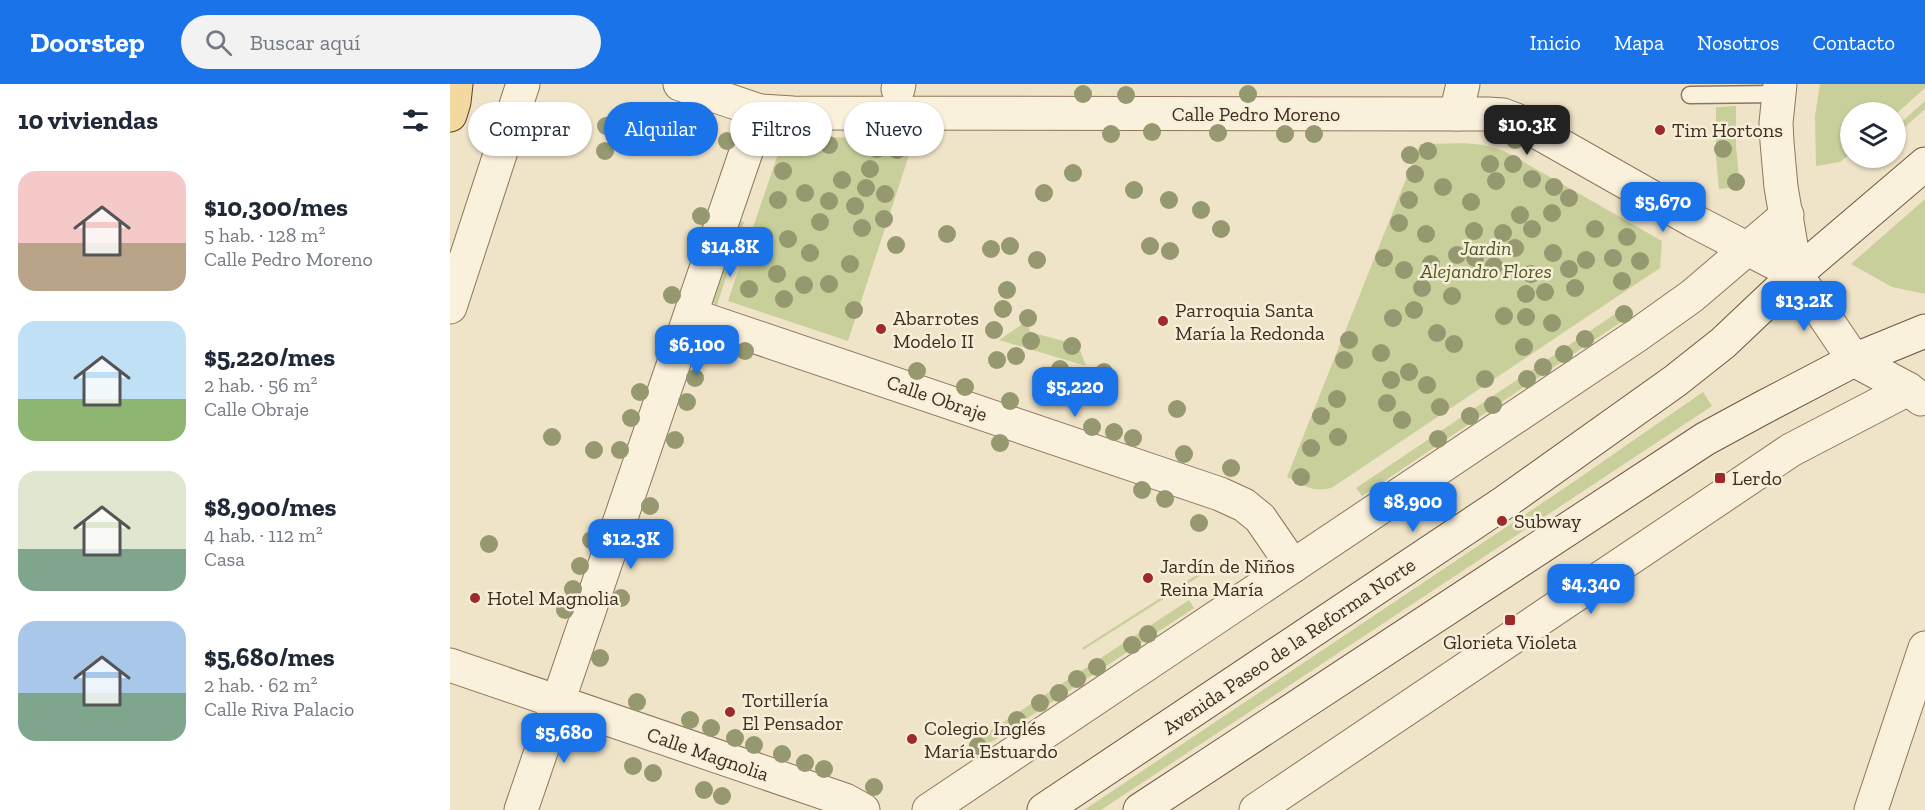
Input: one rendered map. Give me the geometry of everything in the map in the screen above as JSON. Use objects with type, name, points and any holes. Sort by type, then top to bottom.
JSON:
[{"type":"main road","points":[[450,115],[456,84]]},
{"type":"street","points":[[450,307],[523,84]]},
{"type":"street","name":"Calle Pedro Moreno","points":[[680,84],[733,102]]},
{"type":"street","points":[[1780,89],[1776,123],[1777,142],[1796,274],[1854,360],[1916,395]]},
{"type":"street","name":"Calle Pedro Moreno","points":[[832,112],[1460,99],[1488,114],[1516,120],[1694,221],[1796,274]]},
{"type":"street","points":[[521,810],[745,156]]},
{"type":"street","name":"Avenida Paseo de la Reforma Norte","points":[[1044,810],[1505,502],[1675,381],[1723,343],[1796,274],[1925,164]]},
{"type":"street","points":[[928,810],[1636,336],[1692,296],[1787,215]]},
{"type":"street","name":"Calle Obraje","points":[[691,315],[1220,494],[1244,505],[1260,518],[1293,566]]},
{"type":"street","points":[[1140,810],[1705,439],[1854,360],[1925,331]]},
{"type":"street","points":[[1256,810],[1791,450],[1916,395]]},
{"type":"street","points":[[1871,810],[1924,653]]},
{"type":"street","name":"Calle Magnolia","points":[[450,665],[845,800],[863,810]]},
{"type":"lane","points":[[1690,95],[1780,89]]},
{"type":"green space","points":[[1820,84],[1925,84],[1925,88],[1906,105],[1906,102],[1840,102],[1840,162],[1816,166],[1815,116]]},
{"type":"green space","points":[[1925,101],[1925,109],[1906,126],[1906,118]]},
{"type":"green space","points":[[1736,106],[1736,146],[1740,187],[1719,189],[1716,157],[1716,107]]},
{"type":"green space","points":[[832,137],[844,137],[844,156],[909,156],[848,341],[728,301],[777,156],[832,156]]},
{"type":"green space","name":"Jardin Alejandro Flores","points":[[1420,144],[1476,144],[1508,153],[1662,241],[1660,268],[1333,487],[1320,490],[1309,488],[1287,477]]},
{"type":"green space","points":[[1925,199],[1925,294],[1892,287],[1851,264]]},
{"type":"green space","points":[[737,219],[744,222],[716,308],[712,300]]},
{"type":"green space","points":[[1627,306],[1633,314],[1362,496],[1356,488]]},
{"type":"green space","points":[[1027,321],[1030,332],[1078,345],[1086,366],[999,340]]},
{"type":"green space","points":[[1703,392],[1712,406],[1101,810],[1084,810],[1572,483]]},
{"type":"green space","points":[[1201,572],[1203,574],[1083,650],[1082,648]]},
{"type":"green space","points":[[1189,600],[1194,608],[975,753],[970,744]]},
{"type":"place","name":"Tim Hortons","points":[[1660,130]]},
{"type":"place","name":"Parroquia Santa María la Redonda","points":[[1163,321]]},
{"type":"place","name":"Abarrotes Modelo II","points":[[881,329]]},
{"type":"place","name":"Lerdo","points":[[1720,478]]},
{"type":"place","name":"Subway","points":[[1502,521]]},
{"type":"place","name":"Jardín de Niños Reina María","points":[[1148,578]]},
{"type":"place","name":"Hotel Magnolia","points":[[475,598]]},
{"type":"place","name":"Glorieta Violeta","points":[[1510,620]]},
{"type":"place","name":"Tortillería El Pensador","points":[[730,712]]},
{"type":"place","name":"Colegio Inglés María Estuardo","points":[[912,739]]}]
